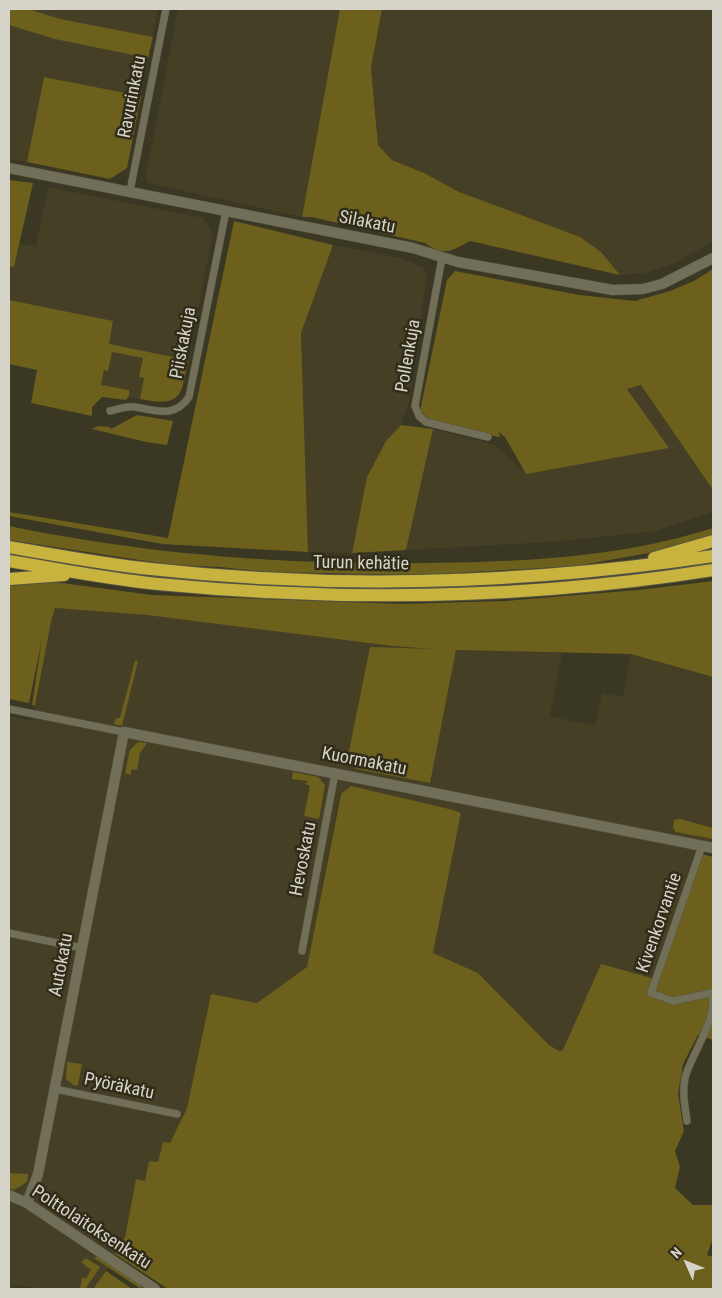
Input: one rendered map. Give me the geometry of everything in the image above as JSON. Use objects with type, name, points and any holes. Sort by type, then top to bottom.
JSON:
[{"type":"highway","points":[[613,570],[713,541]]},
{"type":"highway","name":"Turun kehätie","points":[[9,547],[149,569],[291,580],[411,583],[516,579],[613,570],[713,556]]},
{"type":"highway","name":"Turun kehätie","points":[[9,561],[157,584],[222,589],[401,596],[566,588],[713,570]]},
{"type":"highway","points":[[9,579],[83,573]]},
{"type":"street","name":"Ravurinkatu","points":[[130,191],[166,9]]},
{"type":"street","name":"Silakatu","points":[[9,168],[413,248],[442,258],[597,288],[628,290],[662,284],[713,258]]},
{"type":"street","name":"Piiskakuja","points":[[110,411],[132,407],[164,413],[176,410],[189,397],[226,211]]},
{"type":"street","name":"Pollenkuja","points":[[442,258],[416,406],[419,416],[426,422],[488,437]]},
{"type":"street","name":"Kuormakatu","points":[[9,709],[713,848]]},
{"type":"street","name":"Autokatu","points":[[26,1203],[38,1174],[56,1089],[124,732]]},
{"type":"street","name":"Hevoskatu","points":[[302,951],[335,773]]},
{"type":"street","name":"Kivenkorvantie","points":[[687,1121],[683,1092],[685,1078],[706,1028],[713,1004],[712,996],[710,993],[673,1001],[651,993],[702,846]]},
{"type":"street","points":[[9,933],[82,948]]},
{"type":"street","name":"Pyöräkatu","points":[[56,1089],[177,1114]]},
{"type":"street","name":"Polttolaitoksenkatu","points":[[9,1195],[26,1203],[155,1289]]},
{"type":"shaded area","points":[[9,9],[158,9],[141,96],[44,77],[27,162],[9,159]]},
{"type":"shaded area","points":[[9,9],[28,9],[60,19],[153,37],[148,58],[55,39],[9,25]]},
{"type":"shaded area","points":[[178,9],[340,9],[302,217],[148,183],[146,176]]},
{"type":"shaded area","points":[[340,9],[382,9],[371,68],[378,145],[392,160],[424,173],[459,192],[580,237],[601,252],[620,275],[470,241],[453,250],[442,251],[425,243],[312,217],[302,217]]},
{"type":"shaded area","points":[[382,9],[713,9],[713,241],[677,262],[645,273],[620,275],[601,252],[459,192],[424,173],[392,160],[378,145],[371,68]]},
{"type":"shaded area","points":[[44,77],[141,96],[127,168],[110,179],[27,162]]},
{"type":"shaded area","points":[[9,180],[33,183],[14,267],[9,266]]},
{"type":"shaded area","points":[[48,187],[203,218],[213,233],[183,386],[174,399],[158,402],[100,391],[113,322],[9,300],[9,266],[14,267],[19,244],[36,246]]},
{"type":"shaded area","points":[[234,221],[333,245],[301,333],[308,552],[162,544],[9,516],[9,512],[168,538]]},
{"type":"shaded area","points":[[333,245],[400,258],[422,267],[427,273],[409,403],[401,425],[386,441],[367,477],[352,553],[308,552],[301,333]]},
{"type":"shaded area","points":[[713,269],[713,490],[641,385],[627,389],[669,448],[526,474],[505,437],[499,432],[500,436],[498,437],[429,419],[420,411],[447,280],[455,271],[579,295],[635,301],[670,291],[694,281]]},
{"type":"shaded area","points":[[9,300],[113,321],[109,344],[188,360],[181,391],[172,400],[154,401],[140,399],[144,378],[139,377],[143,358],[112,352],[108,371],[104,370],[101,385],[129,390],[129,396],[126,400],[102,397],[92,407],[92,416],[31,403],[37,370],[9,364]]},
{"type":"shaded area","points":[[641,385],[713,490],[713,512],[656,531],[550,542],[406,550],[433,429],[495,445],[526,473],[669,448],[627,388]]},
{"type":"shaded area","points":[[137,415],[173,421],[167,445],[92,429],[98,426],[110,427],[111,429]]},
{"type":"shaded area","points":[[401,425],[433,429],[406,550],[352,553],[367,477],[386,441]]},
{"type":"shaded area","points":[[9,526],[60,536],[163,551],[266,560],[370,563],[496,561],[569,556],[642,546],[713,528],[713,537],[682,547],[576,566],[421,575],[266,572],[220,567],[172,565],[9,540]]},
{"type":"shaded area","points":[[47,581],[152,595],[401,604],[505,601],[638,590],[713,581],[713,677],[631,654],[456,650],[430,783],[357,769],[348,756],[370,647],[433,649],[393,646],[147,615],[55,608],[35,706],[32,705],[42,639],[29,703],[9,699],[9,584]]},
{"type":"shaded area","points":[[55,608],[147,615],[456,650],[562,653],[550,716],[595,726],[602,693],[623,697],[631,654],[713,677],[713,849],[699,853],[655,979],[563,1050],[559,1051],[549,1045],[478,973],[433,953],[461,813],[340,794],[307,967],[257,1003],[211,995],[187,1108],[170,1143],[163,1142],[158,1163],[145,1181],[136,1180],[125,1237],[106,1271],[93,1289],[44,1289],[16,1285],[9,1289],[9,716],[33,721]]},
{"type":"shaded area","points":[[135,661],[138,661],[122,726],[114,724],[116,718],[120,718]]},
{"type":"shaded area","points":[[138,742],[147,743],[140,753],[137,770],[132,769],[130,775],[125,773],[130,750]]},
{"type":"shaded area","points":[[293,772],[318,777],[325,785],[319,819],[304,816],[310,786],[305,784],[308,781],[292,779]]},
{"type":"shaded area","points":[[351,786],[461,813],[433,953],[478,973],[549,1045],[559,1051],[563,1050],[601,964],[655,979],[699,853],[713,857],[713,1040],[698,1035],[683,1064],[678,1094],[684,1131],[675,1151],[680,1167],[675,1188],[693,1205],[713,1205],[713,1238],[707,1255],[713,1257],[713,1289],[168,1289],[115,1254],[125,1237],[136,1179],[145,1181],[149,1161],[158,1162],[163,1142],[170,1143],[187,1108],[211,994],[257,1003],[307,967],[341,794]]},
{"type":"shaded area","points":[[680,819],[713,828],[713,839],[676,832],[673,828],[674,820]]},
{"type":"shaded area","points":[[67,1062],[82,1064],[78,1085],[75,1086],[66,1079]]},
{"type":"shaded area","points":[[9,1173],[28,1174],[27,1182],[14,1190],[9,1188]]},
{"type":"shaded area","points":[[97,1256],[142,1286],[141,1289],[94,1258]]},
{"type":"shaded area","points":[[86,1258],[100,1267],[86,1288],[80,1289],[82,1277],[86,1279],[91,1270],[81,1262]]},
{"type":"shaded area","points":[[106,1271],[132,1289],[93,1289]]}]
